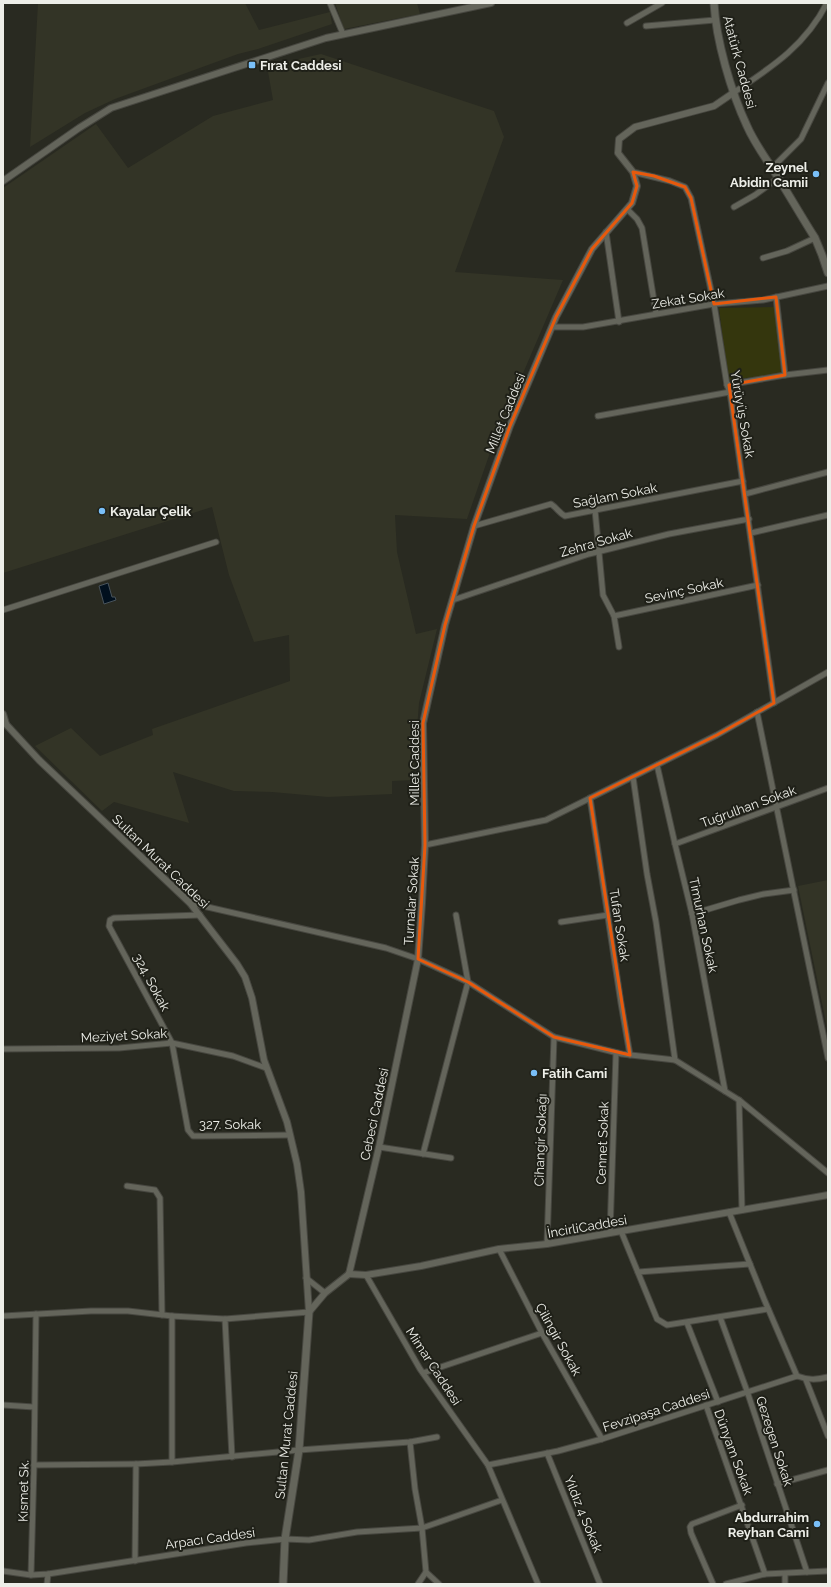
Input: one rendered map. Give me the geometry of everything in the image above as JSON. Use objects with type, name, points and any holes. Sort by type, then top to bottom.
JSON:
[{"type":"main road","name":"Atatürk Caddesi","points":[[714,3],[715,20],[734,93],[747,127],[815,238],[828,273]]},
{"type":"main road","name":"Sultan Murat Caddesi","points":[[283,1584],[285,1539],[299,1450],[309,1312]]},
{"type":"street","points":[[330,3],[343,34]]},
{"type":"street","points":[[3,181],[79,128],[111,108],[326,38],[491,3]]},
{"type":"street","points":[[627,23],[662,3]]},
{"type":"street","points":[[633,172],[618,153],[619,139],[635,127],[714,106],[734,93],[769,69],[797,46],[820,17],[827,3]]},
{"type":"street","points":[[646,26],[715,20]]},
{"type":"street","points":[[772,168],[800,139],[828,83]]},
{"type":"street","name":"Millet Caddesi","points":[[425,845],[423,723],[445,625],[474,526],[510,426],[552,327],[592,248],[632,203],[637,186],[633,172]]},
{"type":"street","name":"Yürüyüş Sokak","points":[[633,172],[670,181],[685,187],[691,198],[714,304],[727,386],[730,392],[774,703]]},
{"type":"street","points":[[734,207],[755,195],[778,178]]},
{"type":"street","points":[[627,209],[637,219],[642,228],[656,314]]},
{"type":"street","points":[[606,232],[619,322]]},
{"type":"street","points":[[763,258],[787,251],[815,238]]},
{"type":"street","name":"Zekat Sokak","points":[[552,327],[583,327],[619,322],[714,304],[776,297],[828,286]]},
{"type":"street","points":[[776,297],[785,375]]},
{"type":"street","points":[[727,386],[785,375],[828,370]]},
{"type":"street","points":[[598,416],[730,392]]},
{"type":"street","points":[[745,494],[828,472]]},
{"type":"street","name":"Sağlam Sokak","points":[[474,526],[551,504],[565,516],[743,480]]},
{"type":"street","points":[[595,510],[603,595],[614,616],[619,647]]},
{"type":"street","points":[[751,533],[828,515]]},
{"type":"street","name":"Zehra Sokak","points":[[453,600],[598,552],[670,534],[749,519]]},
{"type":"street","points":[[3,610],[216,542]]},
{"type":"street","name":"Sevinç Sokak","points":[[614,616],[758,586]]},
{"type":"street","points":[[425,845],[546,820],[717,736],[828,672]]},
{"type":"street","points":[[757,712],[828,1058]]},
{"type":"street","points":[[3,714],[5,722]]},
{"type":"street","name":"Sultan Murat Caddesi","points":[[5,722],[44,765],[190,903],[237,964],[245,977],[252,998],[266,1068],[290,1135],[297,1164],[301,1192],[309,1312]]},
{"type":"street","name":"Timurhan Sokak","points":[[657,765],[692,914],[724,1091]]},
{"type":"street","points":[[633,777],[647,874],[656,922],[675,1060]]},
{"type":"street","name":"Tuğrulhan Sokak","points":[[675,844],[828,788]]},
{"type":"street","name":"Tufan Sokak","points":[[590,798],[630,1055]]},
{"type":"street","name":"Turnalar Sokak","points":[[418,959],[425,845]]},
{"type":"street","points":[[692,914],[764,894],[794,890]]},
{"type":"street","points":[[190,903],[386,948],[418,959],[468,982],[554,1037],[616,1053],[675,1060],[739,1100],[828,1173]]},
{"type":"street","name":"324. Sokak","points":[[172,1043],[112,932],[109,926],[110,920],[114,918],[200,915]]},
{"type":"street","points":[[423,1154],[468,982],[456,915]]},
{"type":"street","points":[[561,922],[608,915]]},
{"type":"street","name":"Cebeci Caddesi","points":[[349,1274],[379,1147],[418,959]]},
{"type":"street","name":"Cihangir Sokağı","points":[[547,1244],[554,1037]]},
{"type":"street","name":"Meziyet Sokak","points":[[3,1048],[119,1048],[172,1043],[233,1056],[266,1068]]},
{"type":"street","name":"327. Sokak","points":[[172,1043],[188,1130],[193,1136],[290,1135]]},
{"type":"street","name":"Cennet Sokak","points":[[610,1233],[616,1053]]},
{"type":"street","points":[[739,1100],[742,1210]]},
{"type":"street","points":[[379,1147],[451,1158]]},
{"type":"street","points":[[127,1186],[155,1190],[160,1198],[162,1315]]},
{"type":"street","name":"İncirliCaddesi","points":[[349,1274],[366,1275],[421,1266],[499,1249],[547,1244],[828,1195]]},
{"type":"street","points":[[729,1212],[768,1310],[797,1376],[806,1380],[816,1380],[828,1377]]},
{"type":"street","points":[[621,1231],[657,1319],[667,1325],[768,1310]]},
{"type":"street","name":"Çilingir Sokak","points":[[499,1249],[542,1333],[602,1438]]},
{"type":"street","points":[[638,1272],[750,1264]]},
{"type":"street","points":[[3,1316],[91,1311],[128,1311],[172,1316],[225,1319],[309,1312],[325,1293],[349,1274]]},
{"type":"street","name":"Mimar Caddesi","points":[[366,1275],[423,1373],[488,1465],[502,1500]]},
{"type":"street","points":[[306,1278],[325,1293]]},
{"type":"street","name":"Kısmet Sk.","points":[[31,1575],[36,1314]]},
{"type":"street","points":[[172,1316],[172,1462]]},
{"type":"street","name":"Gezegen Sokak","points":[[720,1317],[747,1391],[807,1572]]},
{"type":"street","points":[[225,1319],[232,1457]]},
{"type":"street","points":[[687,1322],[718,1402]]},
{"type":"street","points":[[423,1373],[542,1333]]},
{"type":"street","name":"Fevzipaşa Caddesi","points":[[488,1465],[547,1453],[602,1438],[797,1376]]},
{"type":"street","points":[[806,1380],[828,1436]]},
{"type":"street","points":[[3,1405],[34,1407]]},
{"type":"street","name":"Dünyam Sokak","points":[[706,1405],[765,1574]]},
{"type":"street","points":[[34,1465],[136,1464],[172,1462],[299,1450],[410,1442],[437,1437]]},
{"type":"street","points":[[410,1442],[415,1488],[422,1528],[426,1572],[418,1584]]},
{"type":"street","name":"Yıldız 4 Sokak","points":[[547,1453],[600,1584]]},
{"type":"street","points":[[135,1561],[136,1464]]},
{"type":"street","points":[[777,1484],[828,1470]]},
{"type":"street","points":[[502,1500],[538,1584]]},
{"type":"street","name":"Arpacı Caddesi","points":[[3,1571],[31,1575],[48,1574],[246,1543],[285,1539],[309,1540],[357,1532],[422,1528],[502,1500]]},
{"type":"street","points":[[713,1584],[691,1533],[690,1527],[692,1524],[742,1505]]},
{"type":"street","points":[[726,1584],[765,1574],[828,1571]]},
{"type":"street","points":[[426,1572],[439,1584]]},
{"type":"street","points":[[47,1584],[48,1574]]},
{"type":"street","points":[[785,1574],[785,1584]]},
{"type":"highlighted area","points":[[633,172],[654,176],[685,187],[691,198],[714,304],[776,297],[785,375],[729,385],[774,703],[717,735],[590,798],[630,1055],[554,1037],[468,982],[418,959],[425,845],[423,723],[445,625],[474,526],[510,426],[556,317],[592,249],[632,203],[637,186]]},
{"type":"shaded area","points":[[38,3],[245,3],[259,30],[330,12],[332,24],[258,49],[238,54],[115,99],[85,113],[30,147]]},
{"type":"shaded area","points":[[335,3],[417,3],[420,14],[344,29]]},
{"type":"shaded area","points":[[321,54],[494,111],[504,137],[455,272],[563,280],[494,441],[467,519],[395,515],[397,552],[416,634],[437,629],[419,703],[413,780],[392,781],[392,794],[328,797],[272,792],[234,791],[173,772],[189,823],[114,802],[102,811],[35,746],[71,728],[100,756],[153,735],[152,729],[290,681],[289,635],[254,642],[229,575],[212,507],[3,573],[3,188],[96,124],[128,168],[213,116],[273,100],[267,66]]},
{"type":"shaded area","points":[[775,307],[783,374],[728,380],[719,308]]},
{"type":"shaded area","points":[[828,880],[828,1032],[798,886]]},
{"type":"water","points":[[108,583],[112,597],[115,597],[116,600],[104,604],[99,586]]},
{"type":"place","name":"Fırat Caddesi","points":[[252,65]]},
{"type":"place","name":"Zeynel Abidin Camii","points":[[816,174]]},
{"type":"place","name":"Kayalar Çelik","points":[[102,511]]},
{"type":"place","name":"Fatih Cami","points":[[534,1073]]},
{"type":"place","name":"Abdurrahim Reyhan Cami","points":[[817,1524]]}]
